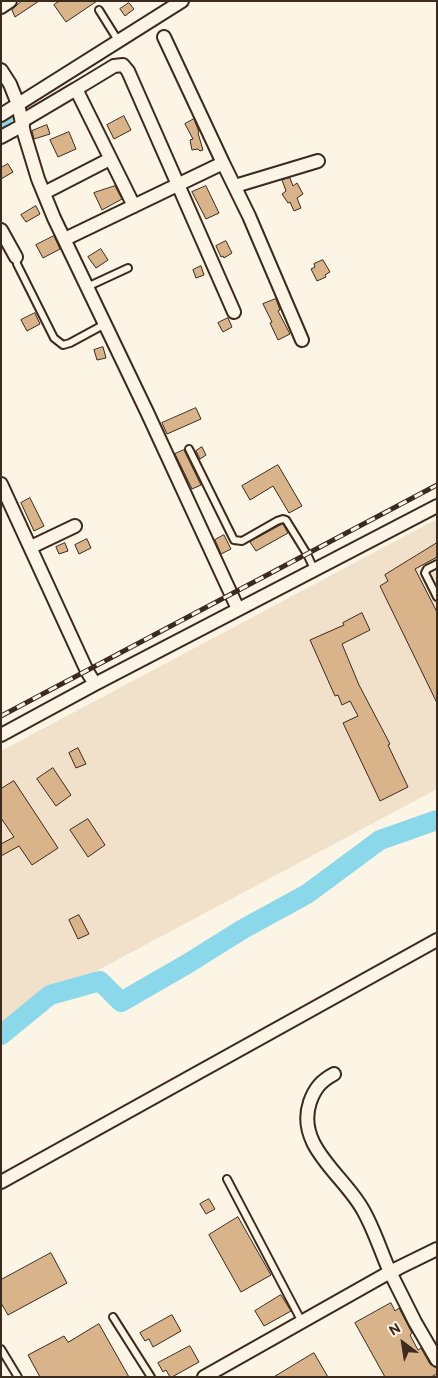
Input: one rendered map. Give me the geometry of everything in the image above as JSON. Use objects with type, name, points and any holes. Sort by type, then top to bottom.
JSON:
[{"type":"street","points":[[1,7],[10,1]]},
{"type":"street","points":[[1,115],[182,1]]},
{"type":"street","points":[[164,37],[235,186],[302,340]]},
{"type":"street","points":[[1,137],[114,66],[123,65],[128,71],[234,312]]},
{"type":"street","points":[[1,70],[10,84],[18,106],[44,193],[238,609]]},
{"type":"street","points":[[76,89],[134,206]]},
{"type":"street","points":[[44,193],[110,159]]},
{"type":"street","points":[[235,186],[318,161]]},
{"type":"street","points":[[65,239],[223,163]]},
{"type":"street","points":[[1,230],[16,257]]},
{"type":"street","points":[[1,484],[87,671],[95,684]]},
{"type":"street","points":[[1,735],[314,569],[436,508]]},
{"type":"street","points":[[31,547],[75,526]]},
{"type":"street","points":[[1,1182],[437,940]]},
{"type":"street","points":[[334,1074],[318,1085],[312,1097],[308,1109],[307,1122],[310,1137],[362,1209],[390,1272],[415,1322],[437,1360]]},
{"type":"street","points":[[204,1377],[390,1272],[437,1249]]},
{"type":"lane","points":[[99,10],[119,42]]},
{"type":"lane","points":[[16,257],[17,264],[54,338],[63,345],[105,324]]},
{"type":"lane","points":[[87,286],[128,268]]},
{"type":"lane","points":[[189,449],[234,540],[242,541],[277,521],[286,520],[314,569]]},
{"type":"lane","points":[[437,564],[427,569],[425,573],[437,597]]},
{"type":"lane","points":[[227,1180],[302,1322]]},
{"type":"lane","points":[[113,1317],[151,1377]]},
{"type":"lane","points":[[1,1349],[18,1377]]},
{"type":"shaded area","points":[[437,519],[437,789],[1,1022],[1,751]]},
{"type":"building","points":[[22,1],[39,1],[15,17],[12,10]]},
{"type":"building","points":[[60,1],[97,1],[66,22],[54,5]]},
{"type":"building","points":[[129,3],[134,9],[125,16],[120,9]]},
{"type":"building","points":[[124,116],[131,130],[114,139],[107,125]]},
{"type":"building","points":[[194,119],[203,150],[200,151],[198,149],[192,150],[190,140],[193,139],[185,124]]},
{"type":"building","points":[[47,125],[50,134],[34,139],[32,131]]},
{"type":"building","points":[[69,132],[76,149],[58,157],[50,140]]},
{"type":"building","points":[[8,164],[13,172],[1,179],[1,168]]},
{"type":"building","points":[[290,178],[293,186],[297,183],[303,194],[297,198],[301,208],[294,211],[290,202],[288,203],[282,194],[286,191],[282,180]]},
{"type":"building","points":[[115,186],[122,199],[102,210],[94,193]]},
{"type":"building","points":[[206,186],[219,213],[206,219],[192,192]]},
{"type":"building","points":[[36,206],[40,214],[26,222],[21,215]]},
{"type":"building","points":[[54,236],[60,249],[43,258],[36,245]]},
{"type":"building","points":[[226,241],[232,253],[224,258],[223,256],[221,257],[216,246]]},
{"type":"building","points":[[101,249],[108,260],[96,268],[88,257]]},
{"type":"building","points":[[323,260],[330,272],[325,275],[326,277],[317,281],[311,269],[315,267],[314,264]]},
{"type":"building","points":[[201,266],[204,275],[196,278],[193,270]]},
{"type":"building","points":[[276,299],[280,310],[278,311],[290,334],[278,340],[263,304]]},
{"type":"building","points":[[35,313],[40,324],[27,331],[21,320]]},
{"type":"building","points":[[228,318],[232,327],[223,332],[218,323]]},
{"type":"building","points":[[103,347],[106,358],[97,360],[94,350]]},
{"type":"building","points":[[196,408],[201,419],[167,434],[162,423]]},
{"type":"building","points":[[202,447],[206,455],[200,459],[196,451]]},
{"type":"building","points":[[184,450],[201,485],[192,489],[175,454]]},
{"type":"building","points":[[278,465],[302,506],[289,513],[273,486],[250,500],[242,486]]},
{"type":"building","points":[[30,498],[44,526],[34,531],[21,503]]},
{"type":"building","points":[[283,524],[288,533],[256,551],[250,542]]},
{"type":"building","points":[[224,535],[231,549],[221,554],[215,540]]},
{"type":"building","points":[[87,539],[91,548],[79,554],[75,545]]},
{"type":"building","points":[[65,543],[68,551],[59,554],[56,547]]},
{"type":"building","points":[[437,543],[437,557],[415,569],[437,612],[437,703],[380,586],[388,581],[385,575]]},
{"type":"building","points":[[362,613],[370,630],[342,644],[359,685],[390,744],[388,745],[408,787],[380,801],[343,723],[358,716],[350,701],[342,705],[338,695],[335,696],[310,640],[344,625],[343,623]]},
{"type":"building","points":[[78,748],[86,764],[76,768],[69,753]]},
{"type":"building","points":[[53,768],[71,795],[56,806],[37,779]]},
{"type":"building","points":[[14,781],[58,848],[32,865],[19,846],[1,856],[1,844],[14,837],[1,818],[1,789]]},
{"type":"building","points":[[88,819],[105,845],[88,857],[70,830]]},
{"type":"building","points":[[79,915],[89,934],[78,939],[69,920]]},
{"type":"building","points":[[209,1199],[215,1209],[206,1214],[200,1204]]},
{"type":"building","points":[[238,1217],[271,1275],[241,1292],[209,1235]]},
{"type":"building","points":[[51,1253],[67,1283],[8,1315],[1,1303],[1,1280]]},
{"type":"building","points":[[281,1295],[291,1311],[264,1326],[255,1311]]},
{"type":"building","points":[[391,1303],[395,1311],[399,1308],[412,1333],[410,1335],[418,1350],[421,1348],[430,1364],[437,1368],[437,1374],[431,1377],[385,1377],[355,1323]]},
{"type":"building","points":[[172,1315],[181,1331],[153,1347],[149,1339],[145,1341],[140,1333]]},
{"type":"building","points":[[99,1324],[129,1377],[40,1377],[28,1355],[64,1336],[68,1342]]},
{"type":"building","points":[[190,1346],[199,1362],[172,1377],[170,1377],[166,1370],[163,1372],[158,1363]]},
{"type":"building","points":[[314,1353],[328,1377],[274,1377]]},
{"type":"waterway","points":[[1,123],[17,110]]},
{"type":"waterway","points":[[1,1035],[50,995],[100,981],[121,1002],[243,929],[307,894],[380,840],[437,820]]},
{"type":"railway","points":[[1,716],[437,485]]}]
